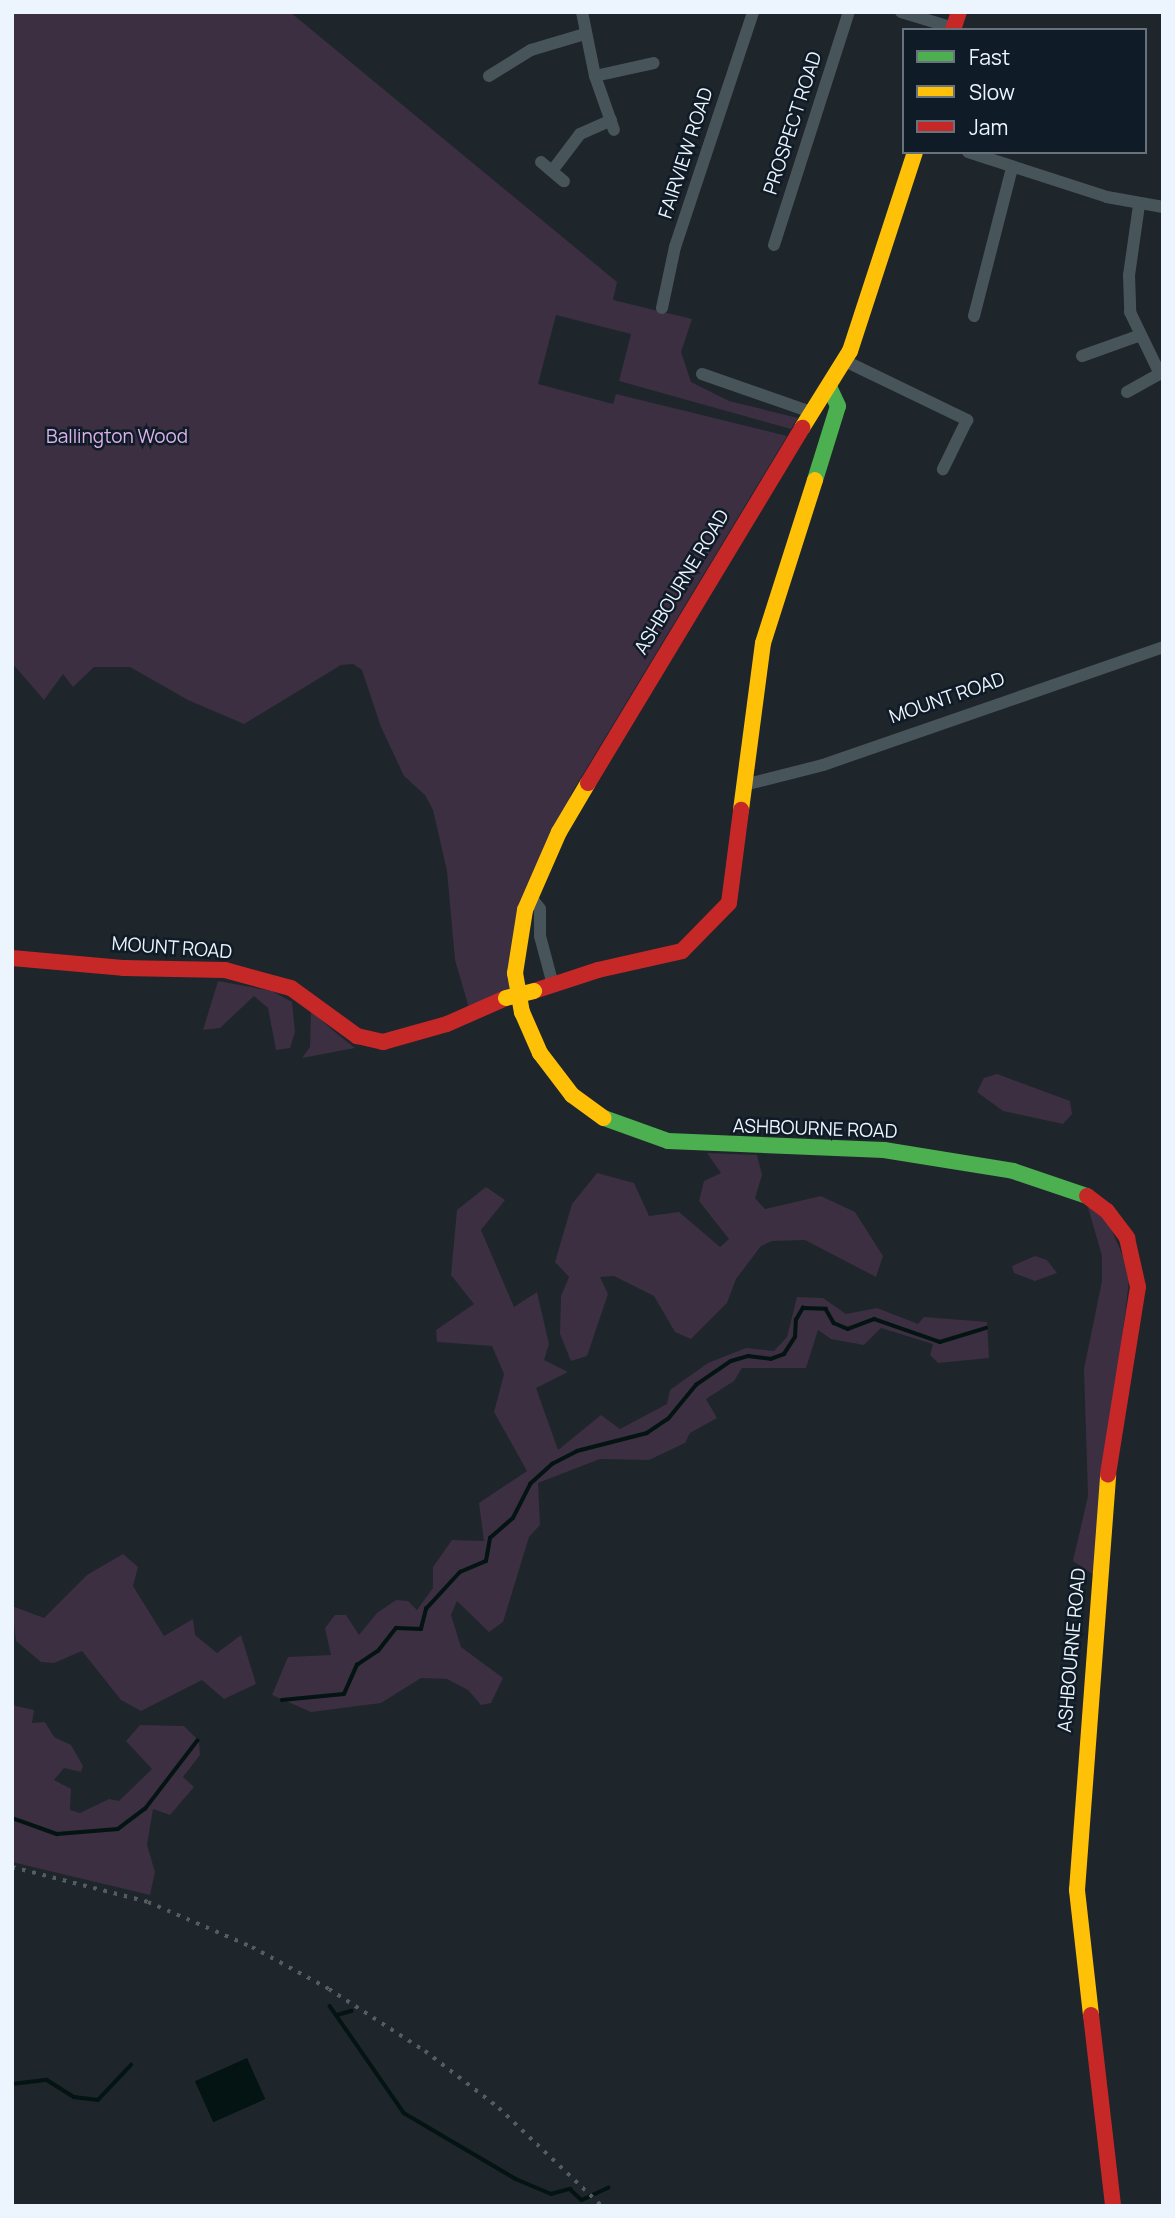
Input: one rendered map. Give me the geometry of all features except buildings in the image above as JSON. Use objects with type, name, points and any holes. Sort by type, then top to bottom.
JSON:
[{"type":"main road","name":"ASHBOURNE ROAD","points":[[914,154],[845,361],[811,412],[559,832],[530,895],[516,953],[522,1012],[556,1077],[588,1109],[612,1124],[668,1142],[897,1152],[1013,1171],[1079,1190],[1107,1211],[1126,1238],[1138,1287],[1107,1485],[1077,1890],[1113,2206]]},
{"type":"main road","name":"MOUNT ROAD","points":[[12,958],[123,968],[225,970],[291,988],[357,1037],[383,1042],[447,1024],[506,998],[610,967],[671,955],[699,938],[733,893],[763,643],[838,406],[829,387]]},
{"type":"street","points":[[552,171],[580,134],[612,125],[595,76],[582,12]]},
{"type":"street","name":"FAIRVIEW ROAD","points":[[662,308],[675,247],[752,12]]},
{"type":"street","name":"PROSPECT ROAD","points":[[774,245],[849,12]]},
{"type":"street","points":[[901,12],[956,23]]},
{"type":"street","points":[[498,75],[542,46],[585,34]]},
{"type":"street","points":[[595,76],[648,68]]},
{"type":"street","points":[[974,154],[1139,205],[1163,207]]},
{"type":"street","points":[[541,162],[564,181]]},
{"type":"street","points":[[973,317],[1012,167]]},
{"type":"street","points":[[1127,392],[1161,373],[1138,336],[1128,295],[1139,205]]},
{"type":"street","points":[[1082,356],[1138,336]]},
{"type":"street","points":[[845,361],[967,420],[943,469]]},
{"type":"street","points":[[702,374],[811,412]]},
{"type":"street","name":"MOUNT ROAD","points":[[744,785],[823,765],[1163,647]]},
{"type":"street","points":[[530,895],[540,909],[540,936],[553,985]]},
{"type":"green space","name":"Ballington Wood","points":[[12,12],[290,12],[617,282],[613,300],[692,319],[681,352],[691,382],[729,401],[798,418],[791,429],[619,381],[631,334],[556,315],[538,384],[613,404],[616,394],[787,436],[571,794],[508,992],[469,1008],[455,960],[447,871],[433,810],[425,795],[404,776],[381,727],[362,670],[353,664],[341,665],[244,724],[188,700],[130,667],[94,667],[73,687],[63,674],[44,700],[12,663]]},
{"type":"green space","points":[[218,981],[272,991],[292,1002],[295,1032],[290,1048],[276,1050],[268,1008],[254,996],[220,1028],[203,1030]]},
{"type":"green space","points":[[311,1011],[355,1048],[302,1058],[310,1047]]},
{"type":"green space","points":[[997,1074],[1070,1101],[1072,1114],[1063,1124],[1003,1111],[977,1092],[984,1078]]},
{"type":"green space","points":[[707,1153],[757,1155],[762,1175],[755,1198],[765,1209],[821,1196],[855,1212],[883,1256],[876,1277],[805,1240],[772,1241],[761,1246],[736,1279],[727,1303],[691,1339],[675,1332],[654,1296],[614,1276],[600,1277],[608,1294],[587,1356],[571,1361],[560,1334],[561,1296],[569,1277],[555,1262],[572,1204],[597,1173],[634,1183],[649,1216],[679,1212],[720,1247],[729,1239],[699,1201],[704,1181],[721,1173]]},
{"type":"green space","points":[[486,1187],[505,1200],[481,1230],[514,1307],[537,1292],[549,1344],[544,1360],[568,1372],[536,1388],[558,1450],[601,1415],[620,1429],[667,1404],[670,1390],[708,1363],[746,1348],[774,1351],[787,1337],[797,1297],[823,1298],[846,1314],[877,1308],[918,1324],[924,1317],[987,1322],[989,1358],[938,1363],[930,1355],[933,1344],[881,1328],[864,1345],[831,1339],[818,1330],[806,1368],[742,1368],[734,1381],[706,1399],[717,1418],[690,1433],[685,1443],[649,1460],[600,1459],[538,1483],[540,1525],[529,1537],[503,1622],[489,1632],[457,1601],[451,1615],[461,1647],[503,1678],[491,1703],[481,1705],[468,1690],[447,1679],[421,1678],[381,1703],[311,1712],[272,1695],[288,1657],[331,1655],[325,1628],[335,1615],[346,1615],[359,1635],[377,1613],[396,1600],[408,1601],[417,1610],[433,1588],[433,1567],[452,1540],[484,1541],[479,1503],[527,1471],[494,1412],[504,1374],[492,1346],[437,1342],[436,1330],[474,1304],[451,1275],[457,1210]]},
{"type":"green space","points":[[1087,1204],[1108,1222],[1130,1272],[1094,1575],[1073,1561],[1088,1496],[1084,1369],[1102,1281],[1102,1256]]},
{"type":"green space","points":[[1035,1256],[1047,1260],[1057,1273],[1035,1281],[1014,1273],[1012,1266]]},
{"type":"green space","points":[[123,1554],[138,1567],[133,1586],[164,1636],[193,1619],[195,1635],[217,1653],[241,1635],[256,1684],[224,1699],[202,1680],[141,1711],[121,1700],[82,1651],[54,1663],[41,1662],[16,1641],[12,1606],[44,1618],[87,1575]]},
{"type":"green space","points":[[12,1705],[34,1710],[32,1723],[45,1722],[54,1737],[71,1745],[83,1766],[81,1772],[64,1768],[54,1780],[71,1789],[70,1810],[80,1813],[109,1799],[119,1801],[152,1769],[126,1741],[140,1725],[184,1726],[199,1741],[200,1755],[183,1777],[194,1787],[170,1815],[153,1809],[147,1845],[155,1872],[150,1895],[12,1862]]},
{"type":"shaded area","points":[[247,2058],[265,2099],[213,2122],[195,2081]]},
{"type":"waterway","points":[[282,1700],[344,1694],[357,1665],[378,1651],[396,1628],[421,1629],[426,1609],[460,1572],[486,1561],[490,1538],[513,1518],[530,1484],[552,1464],[577,1451],[647,1433],[668,1419],[696,1385],[731,1361],[748,1356],[771,1359],[784,1354],[795,1337],[796,1320],[803,1308],[826,1309],[834,1323],[848,1329],[874,1319],[940,1342],[986,1328]]},
{"type":"waterway","points":[[12,1818],[57,1834],[118,1829],[145,1809],[197,1741]]},
{"type":"waterway","points":[[330,2006],[404,2113],[516,2179],[551,2194],[570,2189],[582,2200],[608,2188]]},
{"type":"waterway","points":[[337,2015],[351,2011]]},
{"type":"waterway","points":[[12,2084],[47,2080],[74,2097],[98,2100],[131,2065]]},
{"type":"railway","points":[[12,1867],[148,1902],[252,1947],[329,1989],[425,2051],[499,2108],[602,2206]]},
{"type":"traffic: fast","points":[[815,480],[838,406],[829,387]]},
{"type":"traffic: fast","points":[[604,1118],[668,1141],[884,1150],[1013,1171],[1087,1196]]},
{"type":"traffic: slow","points":[[802,428],[850,351],[914,154]]},
{"type":"traffic: slow","points":[[741,810],[763,643],[815,480]]},
{"type":"traffic: slow","points":[[588,783],[559,832],[525,910],[515,973],[522,1012],[540,1053],[572,1095],[604,1118]]},
{"type":"traffic: slow","points":[[506,998],[534,991]]},
{"type":"traffic: slow","points":[[1091,2015],[1077,1890],[1108,1475]]},
{"type":"traffic: jam","points":[[954,28],[959,12]]},
{"type":"traffic: jam","points":[[588,783],[802,428]]},
{"type":"traffic: jam","points":[[534,991],[598,970],[682,951],[729,903],[741,810]]},
{"type":"traffic: jam","points":[[12,958],[123,968],[225,970],[291,988],[357,1036],[383,1042],[447,1024],[506,998]]},
{"type":"traffic: jam","points":[[1087,1196],[1107,1211],[1127,1238],[1138,1287],[1108,1475]]},
{"type":"traffic: jam","points":[[1091,2015],[1113,2206]]}]
